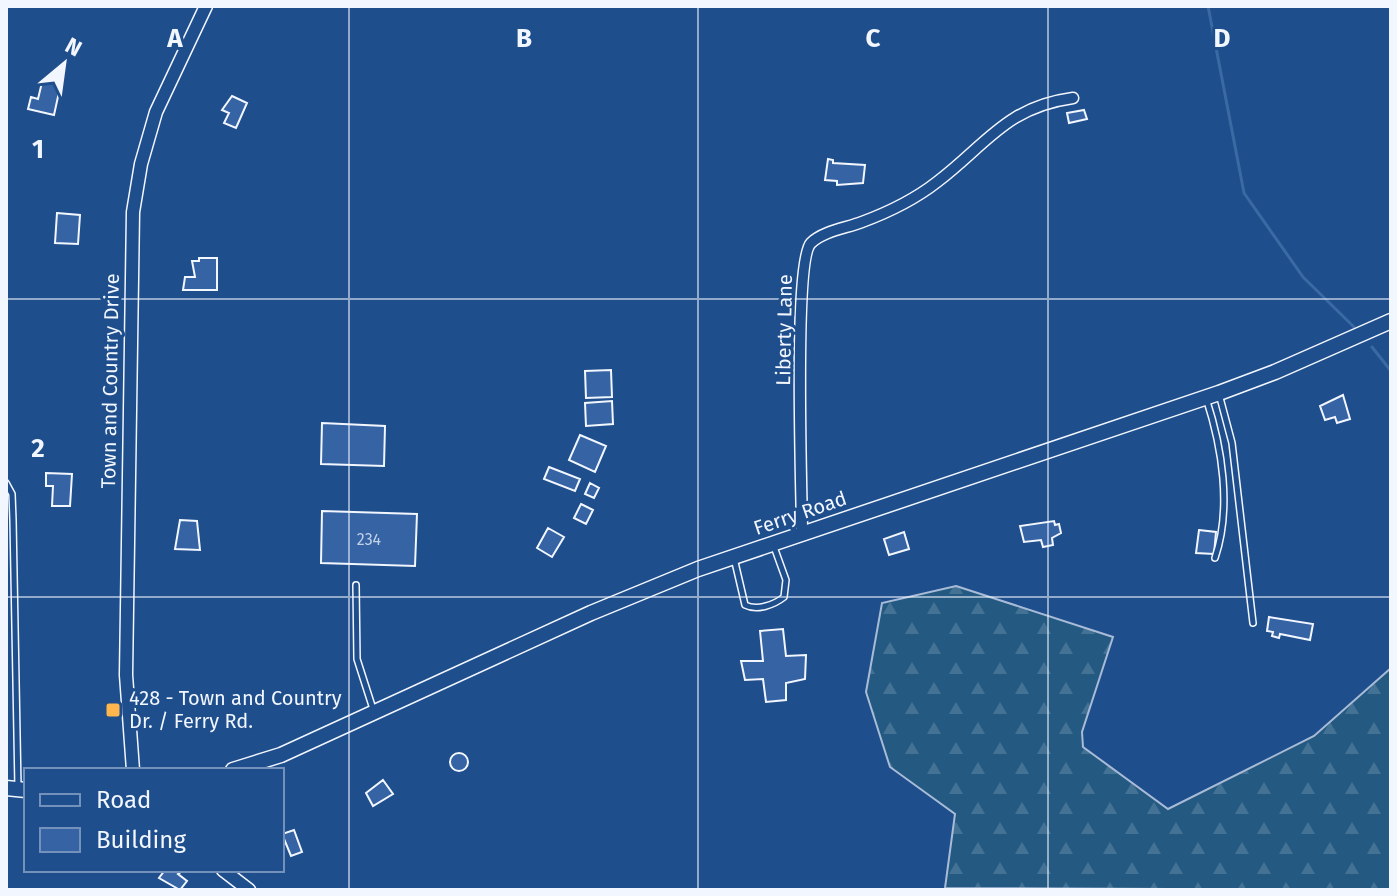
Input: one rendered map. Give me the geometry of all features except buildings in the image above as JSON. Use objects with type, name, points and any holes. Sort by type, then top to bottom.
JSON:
[{"type":"main road","name":"Ferry Road","points":[[239,768],[281,755],[591,613],[734,557],[1212,395],[1288,367],[1391,321]]},
{"type":"street","name":"Town and Country Drive","points":[[133,768],[126,675],[133,212],[141,164],[156,112],[206,6]]},
{"type":"street","name":"Liberty Lane","points":[[802,533],[802,298],[808,246],[821,236],[910,200],[964,162],[995,128],[1013,116],[1044,102],[1073,98]]},
{"type":"street","points":[[226,872],[249,890]]},
{"type":"lane","points":[[1212,395],[1220,454],[1223,523],[1215,558]]},
{"type":"lane","points":[[1212,395],[1232,443],[1253,623]]},
{"type":"lane","points":[[6,483],[12,494],[13,520],[17,789]]},
{"type":"lane","points":[[734,557],[742,601],[751,608],[779,601],[786,588],[773,543]]},
{"type":"lane","points":[[356,585],[357,659],[376,713]]},
{"type":"green space","points":[[956,586],[1113,637],[1082,732],[1083,747],[1168,809],[1314,736],[1391,668],[1391,890],[945,888],[955,814],[890,767],[866,692],[882,603]]},
{"type":"waterway","points":[[1208,6],[1244,193],[1303,277],[1354,327]]},
{"type":"waterway","points":[[1372,347],[1391,371]]},
{"type":"waterway","points":[[1391,407],[1391,417]]},
{"type":"place","name":"428 - Town and Country Dr. / Ferry Rd.","points":[[113,710]]}]
